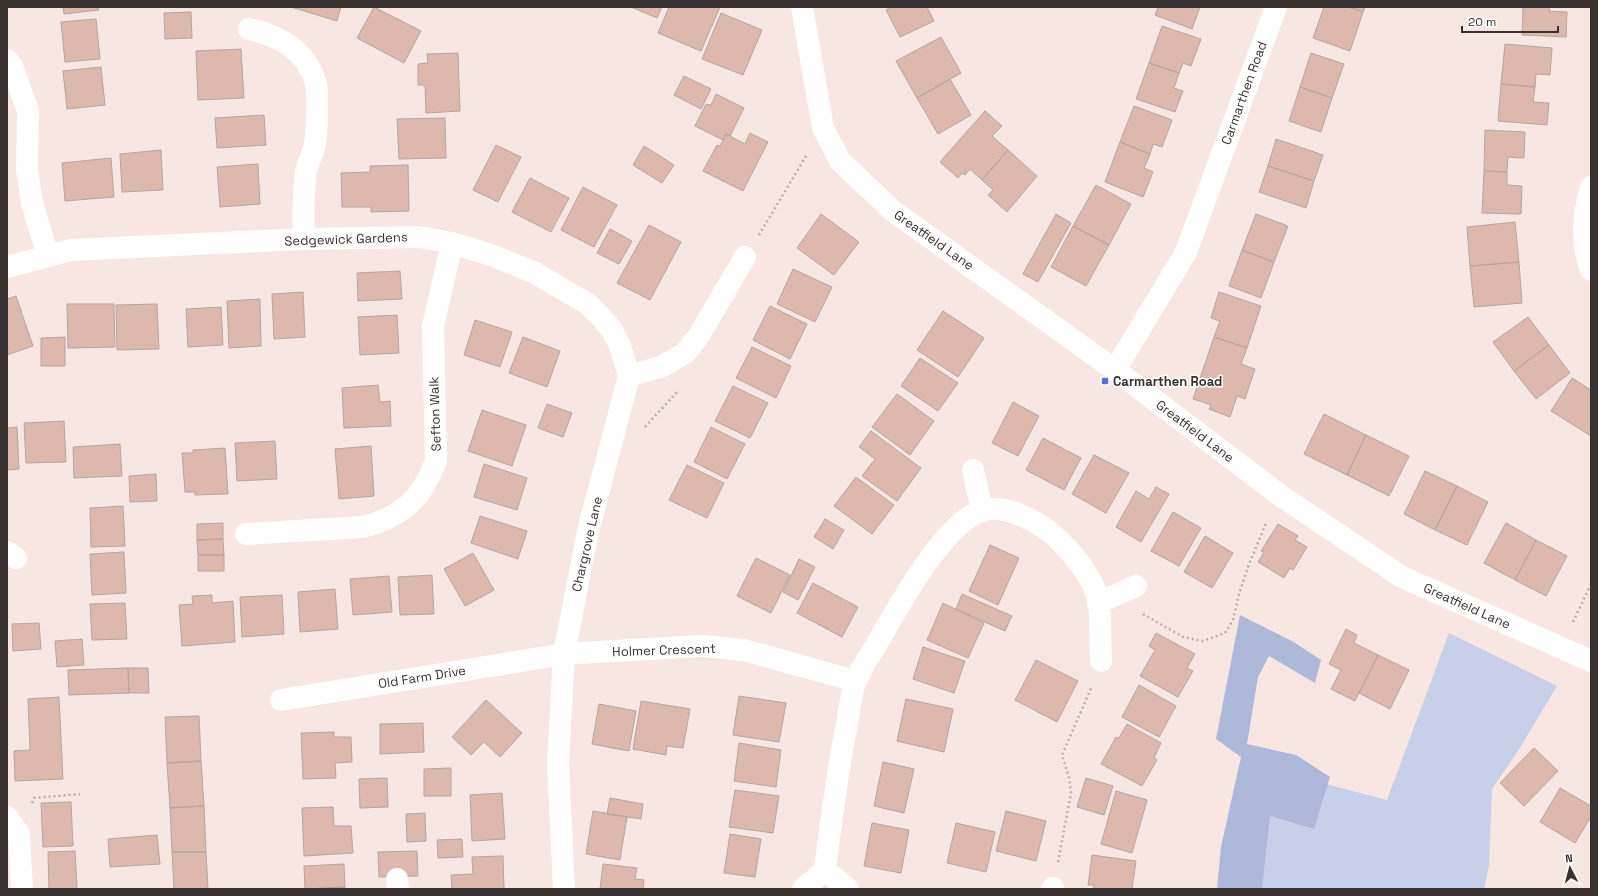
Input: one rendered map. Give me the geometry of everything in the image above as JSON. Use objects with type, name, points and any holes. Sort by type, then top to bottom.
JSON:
[{"type":"street","name":"Greatfield Lane","points":[[802,7],[823,128],[840,161],[893,211],[1115,370],[1281,496],[1402,577],[1591,661]]},
{"type":"street","name":"Carmarthen Road","points":[[1115,370],[1186,252],[1276,7]]},
{"type":"street","points":[[249,30],[278,37],[290,46],[301,56],[310,70],[316,86],[317,127],[314,149],[306,170],[303,215],[304,239]]},
{"type":"street","points":[[7,60],[12,66],[28,111],[27,170],[32,202],[48,256]]},
{"type":"street","points":[[1591,187],[1586,209],[1584,228],[1585,247],[1591,270]]},
{"type":"street","name":"Sedgewick Gardens","points":[[7,267],[71,250],[304,239],[419,237],[452,243],[494,256],[535,273],[588,304],[612,330],[620,346],[629,376]]},
{"type":"street","name":"Sefton Walk","points":[[246,534],[363,527],[379,523],[394,516],[408,506],[420,493],[430,478],[436,460],[433,326],[452,243]]},
{"type":"street","points":[[629,376],[663,366],[685,353],[698,337],[746,257]]},
{"type":"street","name":"Chargrove Lane","points":[[564,889],[558,764],[564,654],[588,531],[629,376]]},
{"type":"street","points":[[973,470],[982,511]]},
{"type":"street","points":[[803,889],[825,870],[836,777],[855,681],[916,576],[959,524],[970,516],[982,511],[996,509],[1010,511],[1042,527],[1059,540],[1076,558],[1086,574],[1098,603],[1101,661]]},
{"type":"street","points":[[1098,603],[1128,591]]},
{"type":"street","name":"Holmer Crescent","points":[[564,654],[683,647],[723,648],[764,654],[855,681]]},
{"type":"street","name":"Old Farm Drive","points":[[281,700],[564,654]]},
{"type":"street","points":[[13,825],[22,889]]},
{"type":"street","points":[[825,870],[848,889]]},
{"type":"path","points":[[746,257],[823,128]]},
{"type":"path","points":[[644,428],[678,390]]},
{"type":"path","points":[[1128,591],[1130,606],[1183,637],[1203,640],[1224,634],[1233,620],[1239,594],[1258,538],[1281,496]]},
{"type":"path","points":[[1562,648],[1591,584]]},
{"type":"path","points":[[1053,888],[1071,793],[1069,777],[1062,755],[1092,687],[1101,661]]},
{"type":"path","points":[[13,825],[34,798],[80,794]]},
{"type":"shaded area","points":[[1240,615],[1292,641],[1321,660],[1315,683],[1269,656],[1258,677],[1247,744],[1296,755],[1330,777],[1314,829],[1270,816],[1262,889],[1217,889],[1221,847],[1241,757],[1216,739]]},
{"type":"shaded area","points":[[1449,633],[1557,686],[1518,751],[1492,789],[1489,865],[1484,889],[1248,889],[1276,771],[1387,800]]},
{"type":"building","points":[[63,7],[98,7],[99,10],[64,14]]},
{"type":"building","points":[[291,7],[341,7],[337,21]]},
{"type":"building","points":[[374,7],[421,31],[404,63],[357,38]]},
{"type":"building","points":[[631,7],[662,7],[657,18]]},
{"type":"building","points":[[669,7],[720,7],[701,51],[658,33]]},
{"type":"building","points":[[892,7],[927,7],[934,21],[900,37],[886,10]]},
{"type":"building","points":[[1158,7],[1200,7],[1192,29],[1155,15]]},
{"type":"building","points":[[1324,7],[1349,7],[1363,12],[1350,51],[1313,38]]},
{"type":"building","points":[[1349,7],[1365,7],[1363,12]]},
{"type":"building","points":[[1523,7],[1550,7],[1549,11],[1567,12],[1566,37],[1522,35]]},
{"type":"building","points":[[191,12],[192,38],[165,39],[164,13]]},
{"type":"building","points":[[721,13],[762,30],[743,75],[702,59]]},
{"type":"building","points":[[96,19],[100,59],[65,62],[61,22]]},
{"type":"building","points":[[1162,26],[1201,39],[1191,66],[1183,63],[1179,73],[1149,63]]},
{"type":"building","points":[[941,37],[961,73],[917,98],[896,61]]},
{"type":"building","points":[[1505,44],[1552,48],[1550,75],[1536,74],[1535,87],[1501,84]]},
{"type":"building","points":[[241,49],[244,98],[198,100],[196,51]]},
{"type":"building","points":[[458,53],[460,111],[426,113],[425,85],[418,85],[418,64],[428,63],[427,54]]},
{"type":"building","points":[[1311,53],[1344,64],[1332,98],[1300,87]]},
{"type":"building","points":[[1149,63],[1179,73],[1174,88],[1183,91],[1175,112],[1136,99]]},
{"type":"building","points":[[101,67],[105,105],[67,109],[63,71]]},
{"type":"building","points":[[684,76],[711,89],[701,109],[674,95]]},
{"type":"building","points":[[950,79],[971,115],[938,134],[917,98]]},
{"type":"building","points":[[1501,84],[1535,87],[1533,102],[1549,103],[1547,125],[1498,121]]},
{"type":"building","points":[[1300,87],[1332,98],[1321,132],[1289,121]]},
{"type":"building","points":[[716,94],[744,108],[730,136],[726,134],[723,140],[695,126],[706,104],[711,105]]},
{"type":"building","points":[[1134,106],[1172,120],[1162,147],[1153,144],[1150,154],[1120,142]]},
{"type":"building","points":[[985,111],[1002,126],[992,136],[1008,150],[982,180],[970,169],[965,175],[962,173],[958,178],[940,162]]},
{"type":"building","points":[[264,115],[266,145],[217,148],[215,118]]},
{"type":"building","points":[[445,118],[446,158],[399,159],[397,119]]},
{"type":"building","points":[[1485,130],[1525,132],[1524,158],[1508,157],[1507,172],[1484,171]]},
{"type":"building","points":[[750,133],[768,142],[743,191],[703,171],[717,145],[720,146],[726,134],[745,144]]},
{"type":"building","points":[[1276,139],[1323,155],[1314,181],[1268,166]]},
{"type":"building","points":[[1120,142],[1150,154],[1144,168],[1153,172],[1143,197],[1105,182]]},
{"type":"building","points":[[496,145],[521,157],[498,202],[473,190]]},
{"type":"building","points":[[644,146],[674,165],[662,183],[633,165]]},
{"type":"building","points":[[161,150],[163,190],[122,192],[120,154]]},
{"type":"building","points":[[1008,150],[1037,176],[1007,212],[988,195],[993,190],[982,180]]},
{"type":"building","points":[[111,158],[114,197],[65,201],[62,163]]},
{"type":"building","points":[[258,164],[260,204],[220,207],[217,167]]},
{"type":"building","points":[[408,165],[409,211],[371,212],[371,207],[342,207],[341,173],[370,172],[370,166]]},
{"type":"building","points":[[1268,166],[1314,181],[1306,208],[1259,192]]},
{"type":"building","points":[[1484,171],[1507,172],[1507,185],[1522,186],[1521,214],[1482,213]]},
{"type":"building","points":[[530,178],[569,198],[551,232],[512,212]]},
{"type":"building","points":[[1096,185],[1131,204],[1109,245],[1073,226]]},
{"type":"building","points":[[583,187],[617,205],[594,247],[561,230]]},
{"type":"building","points":[[821,214],[859,242],[834,275],[797,248]]},
{"type":"building","points":[[1056,214],[1071,223],[1038,282],[1023,274]]},
{"type":"building","points":[[1256,214],[1288,226],[1274,262],[1242,250]]},
{"type":"building","points":[[1515,222],[1519,262],[1470,266],[1467,227]]},
{"type":"building","points":[[649,225],[681,242],[650,300],[617,283]]},
{"type":"building","points":[[1073,226],[1109,245],[1086,286],[1051,267]]},
{"type":"building","points":[[610,229],[632,241],[619,264],[597,253]]},
{"type":"building","points":[[1242,250],[1274,262],[1261,298],[1229,286]]},
{"type":"building","points":[[1519,262],[1522,303],[1474,307],[1470,266]]},
{"type":"building","points":[[793,269],[832,287],[815,322],[777,304]]},
{"type":"building","points":[[400,271],[402,299],[358,301],[357,273]]},
{"type":"building","points":[[303,292],[305,337],[274,339],[272,294]]},
{"type":"building","points":[[1219,292],[1261,306],[1247,348],[1214,337],[1220,321],[1211,318]]},
{"type":"building","points":[[16,296],[33,346],[7,355],[7,299]]},
{"type":"building","points":[[260,299],[261,346],[229,348],[227,301]]},
{"type":"building","points":[[67,304],[114,304],[115,347],[68,348]]},
{"type":"building","points":[[157,304],[159,349],[117,350],[116,305]]},
{"type":"building","points":[[770,306],[807,324],[790,359],[753,340]]},
{"type":"building","points":[[221,307],[223,345],[188,347],[186,309]]},
{"type":"building","points":[[943,311],[984,338],[958,377],[917,350]]},
{"type":"building","points":[[397,315],[399,353],[360,355],[358,317]]},
{"type":"building","points":[[1528,317],[1549,345],[1514,371],[1493,342]]},
{"type":"building","points":[[475,320],[512,332],[500,367],[464,355]]},
{"type":"building","points":[[65,337],[65,366],[41,366],[41,338]]},
{"type":"building","points":[[523,337],[560,351],[547,387],[509,373]]},
{"type":"building","points":[[1214,337],[1247,348],[1241,364],[1255,369],[1245,399],[1237,396],[1230,417],[1209,409],[1211,405],[1193,399]]},
{"type":"building","points":[[1549,345],[1570,373],[1536,399],[1514,371]]},
{"type":"building","points":[[752,347],[791,366],[776,398],[736,378]]},
{"type":"building","points":[[920,358],[958,383],[938,411],[901,386]]},
{"type":"building","points":[[1572,378],[1591,390],[1591,436],[1551,411]]},
{"type":"building","points":[[378,385],[380,402],[390,401],[391,426],[344,428],[342,388]]},
{"type":"building","points":[[733,386],[768,403],[750,438],[715,421]]},
{"type":"building","points":[[897,394],[934,421],[910,455],[872,427]]},
{"type":"building","points":[[1013,402],[1039,416],[1018,456],[992,443]]},
{"type":"building","points":[[547,404],[572,413],[563,437],[538,428]]},
{"type":"building","points":[[482,410],[526,425],[512,466],[468,451]]},
{"type":"building","points":[[1324,414],[1366,435],[1347,475],[1304,454]]},
{"type":"building","points":[[64,421],[66,462],[26,463],[24,423]]},
{"type":"building","points":[[17,427],[19,469],[7,470],[7,428]]},
{"type":"building","points":[[711,427],[745,444],[727,479],[694,462]]},
{"type":"building","points":[[871,431],[921,468],[897,501],[862,476],[875,459],[859,447]]},
{"type":"building","points":[[1366,435],[1409,456],[1389,496],[1347,475]]},
{"type":"building","points":[[1043,438],[1081,458],[1064,490],[1026,470]]},
{"type":"building","points":[[275,441],[277,479],[237,481],[235,443]]},
{"type":"building","points":[[120,444],[122,476],[74,478],[73,447]]},
{"type":"building","points":[[371,446],[374,496],[339,499],[335,449]]},
{"type":"building","points":[[225,448],[228,494],[195,495],[195,492],[185,492],[182,453],[193,453],[193,450]]},
{"type":"building","points":[[1094,455],[1129,473],[1106,513],[1072,494]]},
{"type":"building","points":[[484,464],[527,478],[517,510],[474,497]]},
{"type":"building","points":[[687,465],[724,483],[707,518],[669,500]]},
{"type":"building","points":[[1425,471],[1457,486],[1435,530],[1404,514]]},
{"type":"building","points":[[156,474],[157,501],[130,502],[129,476]]},
{"type":"building","points":[[856,477],[894,505],[872,534],[834,506]]},
{"type":"building","points":[[1457,486],[1488,502],[1467,545],[1435,530]]},
{"type":"building","points":[[1156,487],[1169,494],[1141,542],[1116,527],[1136,491],[1149,499]]},
{"type":"building","points":[[123,506],[125,546],[91,547],[90,508]]},
{"type":"building","points":[[1173,512],[1201,528],[1179,566],[1151,551]]},
{"type":"building","points":[[480,516],[527,531],[518,559],[471,543]]},
{"type":"building","points":[[825,519],[844,530],[833,549],[814,537]]},
{"type":"building","points":[[223,523],[223,539],[197,540],[197,524]]},
{"type":"building","points":[[1506,523],[1536,540],[1515,580],[1484,563]]},
{"type":"building","points":[[1278,524],[1298,536],[1295,540],[1307,547],[1293,570],[1290,568],[1284,578],[1258,562],[1264,552],[1261,551]]},
{"type":"building","points":[[1205,536],[1233,553],[1212,588],[1184,572]]},
{"type":"building","points":[[223,539],[224,555],[198,555],[197,540]]},
{"type":"building","points":[[1536,540],[1567,556],[1546,596],[1515,580]]},
{"type":"building","points":[[990,545],[1019,558],[998,605],[969,591]]},
{"type":"building","points":[[124,552],[126,593],[92,595],[90,554]]},
{"type":"building","points":[[473,553],[494,590],[465,606],[444,569]]},
{"type":"building","points":[[198,555],[224,555],[224,571],[198,571]]},
{"type":"building","points":[[756,558],[790,575],[771,613],[737,596]]},
{"type":"building","points":[[799,559],[815,567],[798,600],[783,592]]},
{"type":"building","points":[[432,575],[434,614],[400,615],[398,577]]},
{"type":"building","points":[[389,576],[392,612],[353,615],[350,579]]},
{"type":"building","points":[[813,583],[858,607],[842,637],[797,613]]},
{"type":"building","points":[[335,589],[338,629],[300,632],[298,592]]},
{"type":"building","points":[[962,594],[1012,616],[1005,631],[956,609]]},
{"type":"building","points":[[212,595],[212,603],[233,601],[235,642],[182,646],[179,605],[193,604],[192,596]]},
{"type":"building","points":[[282,595],[284,634],[242,637],[240,597]]},
{"type":"building","points":[[125,603],[127,639],[92,640],[90,604]]},
{"type":"building","points":[[943,603],[984,623],[968,658],[927,640]]},
{"type":"building","points":[[39,623],[41,649],[13,651],[12,624]]},
{"type":"building","points":[[1346,629],[1357,635],[1354,643],[1378,655],[1355,701],[1331,689],[1341,670],[1329,664]]},
{"type":"building","points":[[1156,633],[1195,654],[1187,668],[1193,671],[1178,697],[1140,676],[1155,650],[1149,646]]},
{"type":"building","points":[[82,639],[84,665],[57,667],[55,641]]},
{"type":"building","points":[[923,647],[965,661],[954,693],[913,679]]},
{"type":"building","points":[[1378,655],[1409,670],[1390,709],[1359,693]]},
{"type":"building","points":[[1036,660],[1078,681],[1057,722],[1015,700]]},
{"type":"building","points":[[128,668],[148,668],[149,693],[129,693]]},
{"type":"building","points":[[128,668],[129,693],[69,695],[68,670]]},
{"type":"building","points":[[1139,685],[1176,706],[1159,737],[1122,717]]},
{"type":"building","points":[[739,696],[786,703],[779,742],[733,735]]},
{"type":"building","points":[[59,697],[63,779],[15,781],[14,751],[30,750],[28,699]]},
{"type":"building","points":[[906,699],[953,709],[944,752],[897,741]]},
{"type":"building","points":[[486,700],[522,733],[500,757],[484,742],[471,755],[452,737]]},
{"type":"building","points":[[641,701],[690,709],[683,748],[667,746],[666,755],[633,749]]},
{"type":"building","points":[[599,704],[636,711],[629,751],[592,744]]},
{"type":"building","points":[[199,716],[201,761],[167,763],[165,717]]},
{"type":"building","points":[[423,723],[424,752],[380,754],[380,724]]},
{"type":"building","points":[[1127,724],[1161,743],[1154,758],[1157,760],[1142,786],[1101,764],[1116,737],[1119,738]]},
{"type":"building","points":[[334,732],[334,737],[351,737],[352,762],[335,763],[336,778],[303,779],[301,733]]},
{"type":"building","points":[[739,743],[781,750],[776,787],[734,781]]},
{"type":"building","points":[[1534,748],[1558,771],[1524,806],[1500,783]]},
{"type":"building","points":[[201,761],[204,806],[170,808],[167,763]]},
{"type":"building","points":[[883,762],[914,769],[904,813],[874,806]]},
{"type":"building","points":[[451,768],[451,796],[424,796],[424,769]]},
{"type":"building","points":[[387,778],[388,807],[360,808],[359,779]]},
{"type":"building","points":[[1086,778],[1113,786],[1104,815],[1077,807]]},
{"type":"building","points":[[1560,788],[1591,806],[1591,817],[1575,843],[1540,822]]},
{"type":"building","points":[[735,790],[779,796],[773,833],[729,827]]},
{"type":"building","points":[[1116,791],[1147,800],[1132,853],[1101,844]]},
{"type":"building","points":[[502,793],[505,839],[472,841],[470,795]]},
{"type":"building","points":[[610,798],[643,804],[641,819],[607,814]]},
{"type":"building","points":[[71,802],[73,846],[43,847],[41,803]]},
{"type":"building","points":[[204,806],[206,852],[172,852],[170,808]]},
{"type":"building","points":[[333,807],[334,826],[351,826],[353,853],[304,856],[302,808]]},
{"type":"building","points":[[593,811],[627,817],[620,860],[586,854]]},
{"type":"building","points":[[1006,811],[1046,821],[1036,861],[996,851]]},
{"type":"building","points":[[425,813],[426,841],[407,842],[406,814]]},
{"type":"building","points":[[872,823],[909,830],[901,873],[864,866]]},
{"type":"building","points":[[956,823],[995,832],[986,872],[947,863]]},
{"type":"building","points":[[730,834],[761,839],[755,877],[724,873]]},
{"type":"building","points":[[157,835],[160,864],[110,867],[108,839]]},
{"type":"building","points":[[462,839],[463,857],[438,858],[437,840]]},
{"type":"building","points":[[75,851],[77,889],[49,889],[48,852]]},
{"type":"building","points":[[417,851],[418,876],[379,877],[378,852]]},
{"type":"building","points":[[172,852],[206,852],[208,889],[174,889]]},
{"type":"building","points":[[1092,855],[1136,861],[1132,889],[1093,889],[1094,885],[1088,885]]},
{"type":"building","points":[[503,856],[504,889],[452,889],[451,875],[473,874],[472,857]]},
{"type":"building","points":[[344,864],[345,887],[305,889],[304,866]]},
{"type":"building","points":[[603,864],[637,868],[635,879],[644,880],[643,889],[600,889]]},
{"type":"building","points":[[345,887],[345,889],[313,889]]},
{"type":"place","name":"Carmarthen Road","points":[[1105,381]]}]
